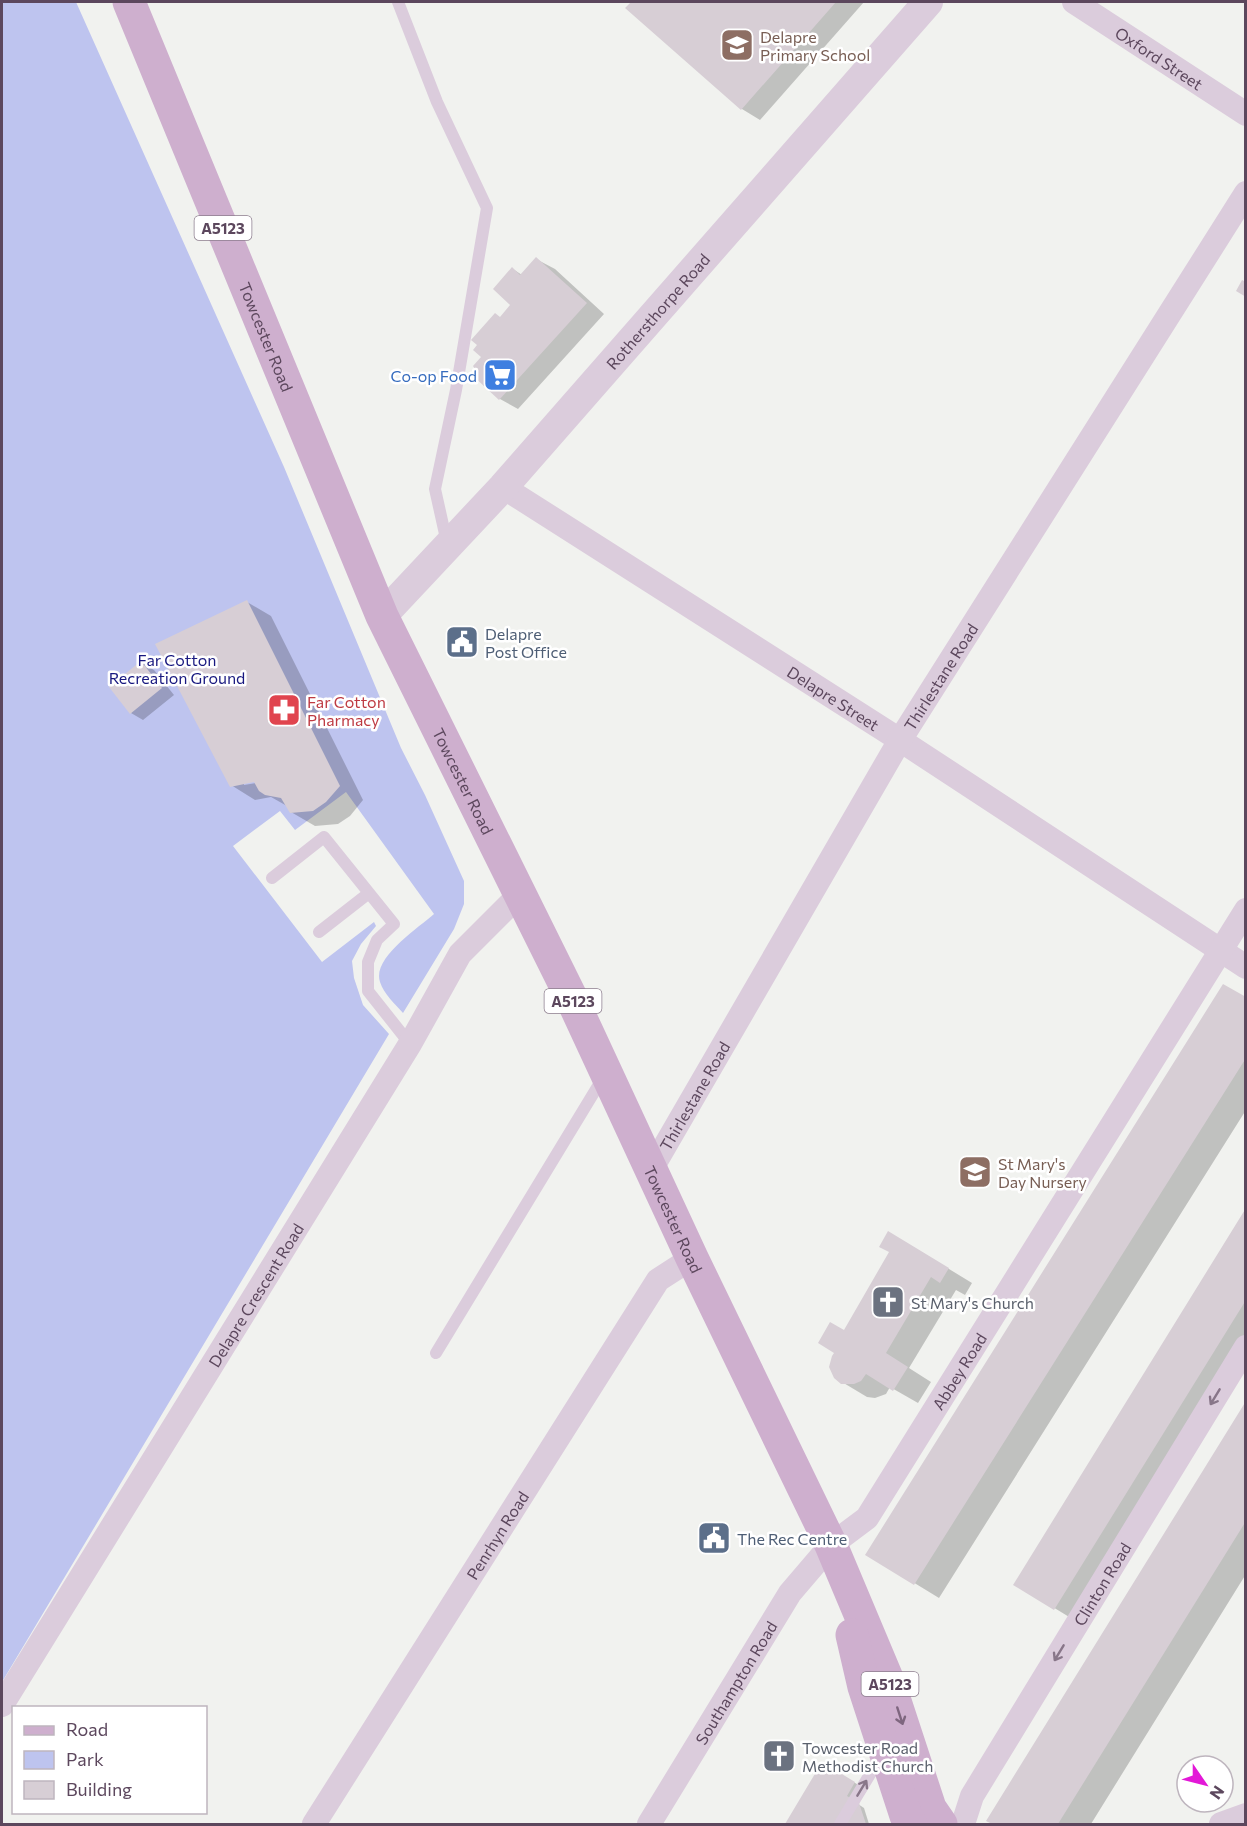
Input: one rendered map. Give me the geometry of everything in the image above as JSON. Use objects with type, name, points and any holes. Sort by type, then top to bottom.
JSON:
[{"type":"main road","name":"Towcester Road","points":[[129,2],[382,615],[520,894],[831,1545],[889,1683],[930,1808],[941,1824]]},
{"type":"main road","name":"Towcester Road","points":[[831,1545],[864,1687],[906,1816],[911,1824]]},
{"type":"street","name":"Rothersthorpe Road","points":[[382,615],[503,487],[928,2]]},
{"type":"street","name":"Oxford Street","points":[[1074,2],[1245,114]]},
{"type":"street","name":"Thirlestane Road","points":[[651,1170],[900,740],[1245,193]]},
{"type":"street","name":"Delapre Street","points":[[503,487],[900,740],[1220,952]]},
{"type":"street","name":"Delapre Crescent Road","points":[[2,1705],[410,1044],[460,954],[520,894]]},
{"type":"street","name":"Abbey Road","points":[[831,1545],[867,1518],[1245,910]]},
{"type":"street","points":[[1220,952],[1245,967]]},
{"type":"street","name":"Penrhyn Road","points":[[315,1824],[658,1280],[692,1258]]},
{"type":"street","name":"Clinton Road","points":[[963,1824],[972,1796],[1245,1347]]},
{"type":"street","name":"Southampton Road","points":[[649,1824],[790,1593],[831,1545]]},
{"type":"street","points":[[1221,1824],[1245,1815]]},
{"type":"lane","points":[[398,2],[437,102],[487,208],[456,390],[435,489],[448,547]]},
{"type":"lane","points":[[272,878],[324,837],[394,924],[377,940],[368,962],[368,991],[410,1044]]},
{"type":"lane","points":[[319,932],[369,893]]},
{"type":"lane","points":[[436,1353],[606,1073]]},
{"type":"lane","points":[[840,1824],[885,1751]]},
{"type":"green space","name":"Far Cotton Recreation Ground","points":[[2,2],[76,2],[284,467],[401,748],[464,881],[464,904],[454,929],[403,1013],[384,991],[379,973],[389,954],[434,914],[346,792],[295,830],[280,811],[233,846],[322,962],[374,922],[376,926],[361,944],[352,961],[354,978],[363,1005],[389,1034],[2,1682]]},
{"type":"building","points":[[631,2],[836,2],[741,110],[625,8]]},
{"type":"building","points":[[536,257],[587,303],[499,400],[471,374],[475,369],[473,366],[481,357],[473,350],[477,345],[471,340],[495,313],[500,317],[510,305],[493,289],[512,267],[520,275]]},
{"type":"building","points":[[1242,280],[1246,282],[1246,297],[1236,291]]},
{"type":"building","points":[[247,600],[340,786],[326,802],[313,811],[290,813],[281,798],[265,795],[259,791],[254,782],[230,787],[155,644]]},
{"type":"building","points":[[141,661],[162,688],[130,714],[109,687]]},
{"type":"building","points":[[1223,984],[1246,997],[1246,1058],[914,1585],[865,1555]]},
{"type":"building","points":[[1246,1208],[1246,1300],[1054,1610],[1013,1585]]},
{"type":"building","name":"St Mary's Church","points":[[888,1231],[949,1268],[940,1283],[931,1277],[886,1353],[908,1367],[893,1391],[866,1374],[861,1381],[854,1384],[841,1384],[834,1378],[829,1367],[834,1353],[818,1343],[830,1322],[844,1330],[889,1252],[879,1247]]},
{"type":"building","points":[[1246,1401],[1246,1521],[1058,1824],[992,1824],[986,1821]]},
{"type":"building","points":[[822,1762],[855,1782],[847,1796],[859,1803],[866,1824],[785,1824]]},
{"type":"place","name":"Delapre Primary School","points":[[737,45]]},
{"type":"place","name":"Co-op Food","points":[[500,375]]},
{"type":"place","name":"Delapre Post Office","points":[[462,642]]},
{"type":"place","name":"Far Cotton Pharmacy","points":[[284,710]]},
{"type":"place","name":"St Mary's Day Nursery","points":[[975,1172]]},
{"type":"place","name":"St Mary's Church","points":[[888,1302]]},
{"type":"place","name":"The Rec Centre","points":[[714,1538]]},
{"type":"place","name":"Towcester Road Methodist Church","points":[[779,1756]]}]
